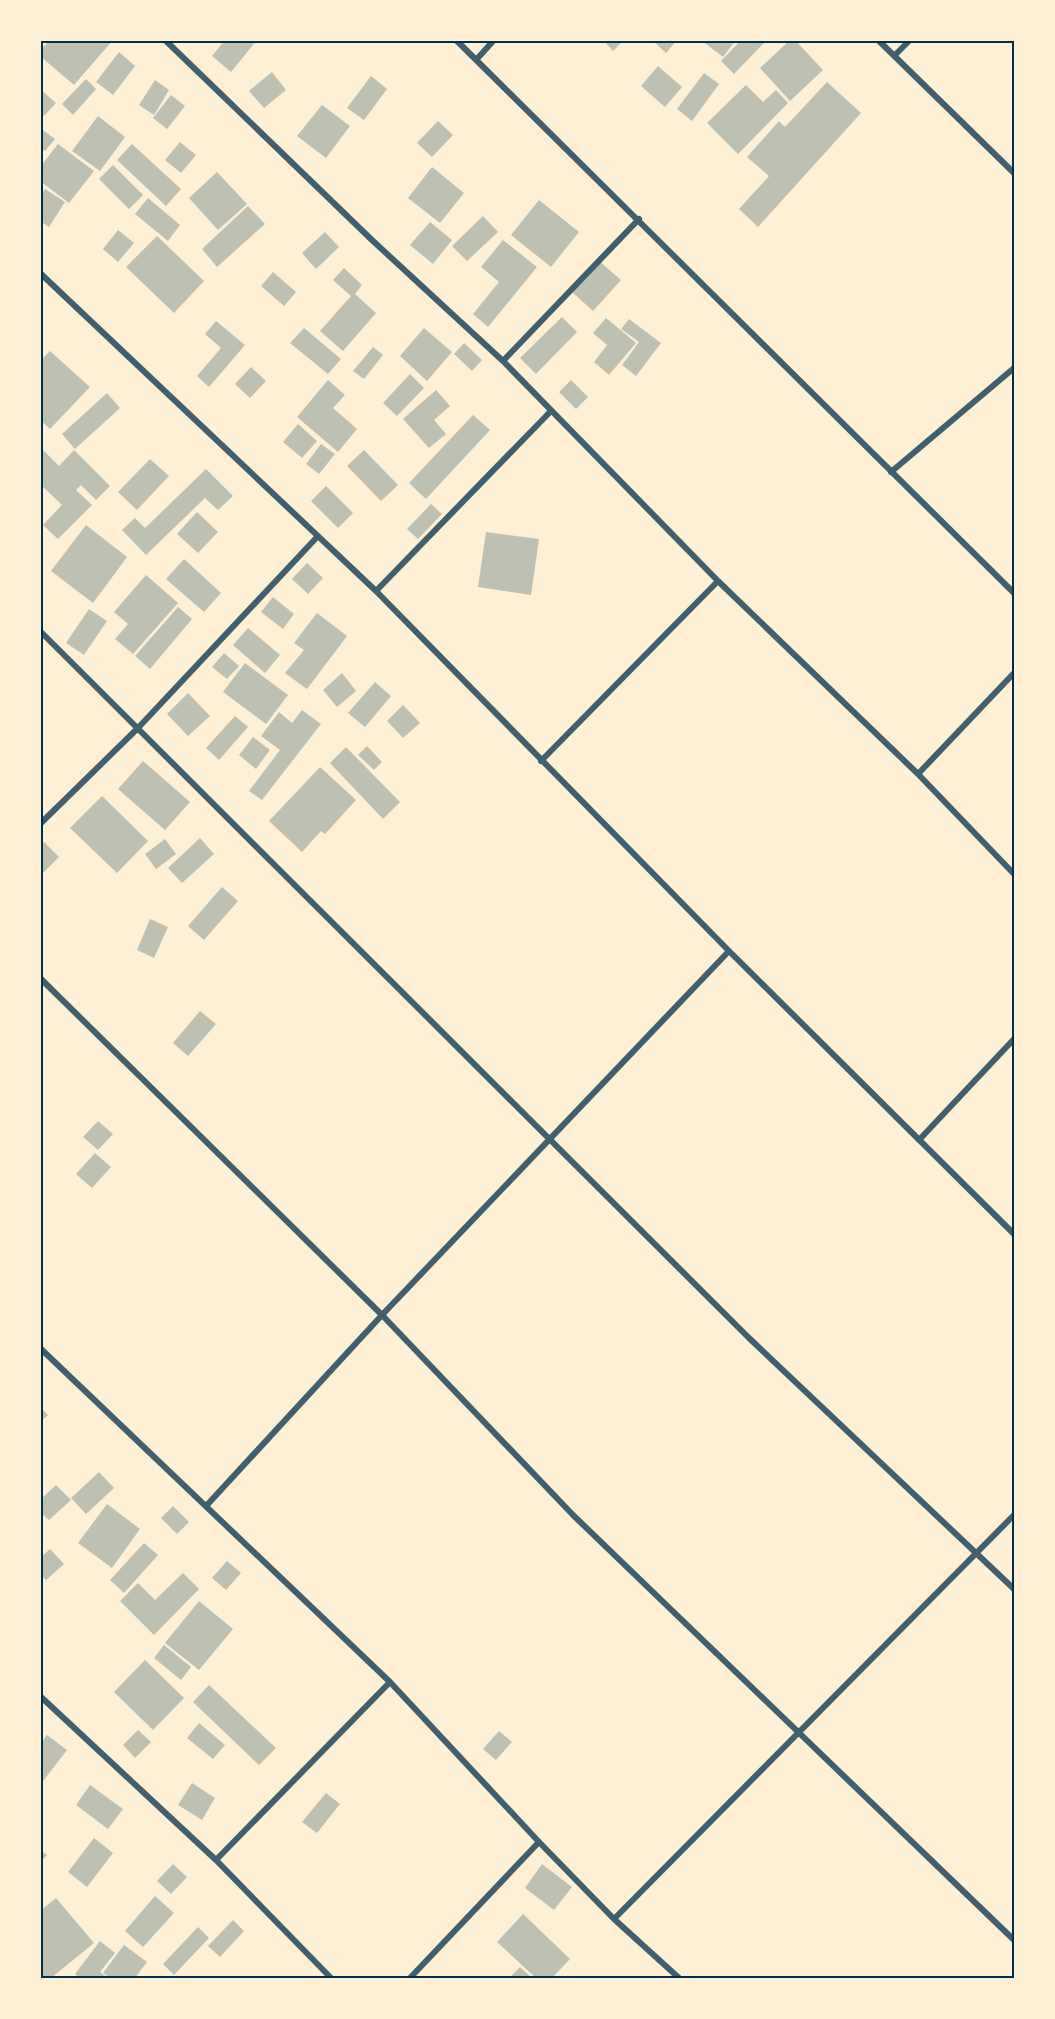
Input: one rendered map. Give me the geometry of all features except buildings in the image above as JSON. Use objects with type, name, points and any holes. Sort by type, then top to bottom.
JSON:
[{"type":"street","points":[[165,40],[373,241],[503,361],[550,412],[718,581],[918,774],[1014,874]]},
{"type":"street","points":[[456,40],[1014,592]]},
{"type":"street","points":[[476,60],[494,40]]},
{"type":"street","points":[[878,40],[1014,172]]},
{"type":"street","points":[[894,56],[910,40]]},
{"type":"street","points":[[503,361],[639,219]]},
{"type":"street","points":[[40,273],[376,591],[729,951],[1014,1234]]},
{"type":"street","points":[[891,472],[1014,368]]},
{"type":"street","points":[[376,591],[550,412]]},
{"type":"street","points":[[40,824],[138,728],[318,536]]},
{"type":"street","points":[[541,761],[718,581]]},
{"type":"street","points":[[40,631],[749,1338],[1014,1589]]},
{"type":"street","points":[[918,774],[1014,673]]},
{"type":"street","points":[[207,1505],[382,1315],[729,951]]},
{"type":"street","points":[[40,978],[382,1315],[573,1515],[1014,1940]]},
{"type":"street","points":[[919,1140],[1014,1039]]},
{"type":"street","points":[[40,1348],[390,1682],[539,1842],[614,1918],[678,1978]]},
{"type":"street","points":[[614,1918],[1014,1515]]},
{"type":"street","points":[[216,1860],[390,1682]]},
{"type":"street","points":[[40,1696],[216,1860],[330,1978]]},
{"type":"street","points":[[410,1978],[539,1842]]}]
